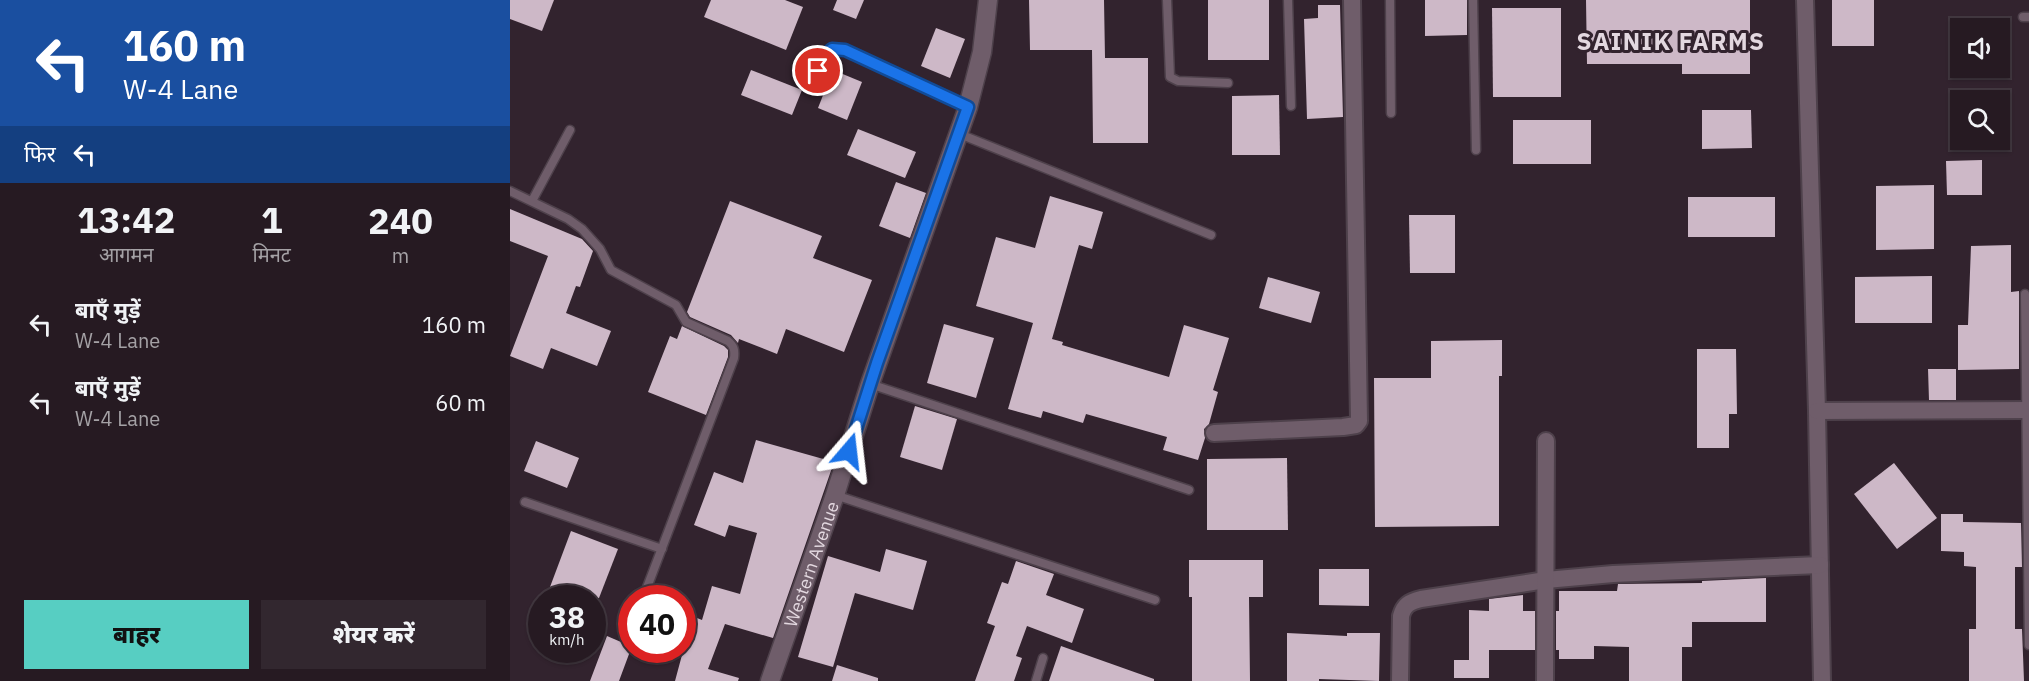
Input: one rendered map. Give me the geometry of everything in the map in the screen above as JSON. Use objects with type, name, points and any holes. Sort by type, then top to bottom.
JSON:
[{"type":"street","name":"Western Avenue","points":[[770,681],[836,495],[870,384],[968,107],[982,52],[988,0]]},
{"type":"street","points":[[1214,434],[1343,427],[1356,425],[1359,421],[1352,0]]},
{"type":"street","points":[[1805,0],[1822,681]]},
{"type":"street","points":[[1817,411],[2028,410]]},
{"type":"street","points":[[1545,681],[1546,441]]},
{"type":"street","points":[[1400,681],[1401,616],[1404,607],[1410,602],[1546,580],[1648,571],[1820,565]]},
{"type":"lane","points":[[1167,0],[1170,77],[1178,81],[1228,83]]},
{"type":"lane","points":[[1288,0],[1291,106]]},
{"type":"lane","points":[[1390,0],[1391,113]]},
{"type":"lane","points":[[1473,0],[1476,150]]},
{"type":"lane","points":[[808,89],[827,53],[838,48],[968,107]]},
{"type":"lane","points":[[532,201],[570,130]]},
{"type":"lane","points":[[957,133],[1211,235]]},
{"type":"lane","points":[[510,191],[582,229],[600,249],[611,270],[676,305],[686,322],[733,345],[734,358],[648,585]]},
{"type":"lane","points":[[2025,294],[2029,645]]},
{"type":"lane","points":[[870,384],[1189,490]]},
{"type":"lane","points":[[836,495],[1155,600]]},
{"type":"lane","points":[[525,502],[662,549]]},
{"type":"lane","points":[[1036,681],[1043,658]]},
{"type":"building","points":[[510,0],[554,0],[542,31],[510,19]]},
{"type":"building","points":[[711,0],[785,0],[803,7],[786,50],[704,17]]},
{"type":"building","points":[[837,0],[864,0],[856,19],[833,10]]},
{"type":"building","points":[[1029,0],[1104,0],[1105,58],[1148,58],[1148,143],[1093,143],[1092,50],[1030,50]]},
{"type":"building","points":[[1208,0],[1269,0],[1269,60],[1208,60]]},
{"type":"building","points":[[1425,0],[1467,0],[1467,35],[1425,36]]},
{"type":"building","points":[[1586,0],[1750,0],[1750,74],[1682,74],[1682,64],[1587,64]]},
{"type":"building","points":[[1832,0],[1874,0],[1874,46],[1832,46]]},
{"type":"building","points":[[1318,5],[1340,5],[1343,117],[1307,119],[1304,19],[1318,18]]},
{"type":"building","points":[[1492,8],[1561,8],[1561,97],[1493,97]]},
{"type":"building","points":[[936,28],[965,39],[950,78],[921,66]]},
{"type":"building","points":[[751,70],[802,90],[792,115],[741,95]]},
{"type":"building","points":[[833,70],[862,82],[847,120],[818,108]]},
{"type":"building","points":[[1279,95],[1280,155],[1232,155],[1232,96]]},
{"type":"building","points":[[1702,110],[1751,110],[1752,148],[1702,149]]},
{"type":"building","points":[[1513,120],[1591,120],[1591,164],[1513,164]]},
{"type":"building","points":[[858,129],[916,152],[905,178],[847,155]]},
{"type":"building","points":[[1982,160],[1982,195],[1947,195],[1946,161]]},
{"type":"building","points":[[896,182],[926,193],[910,238],[879,226]]},
{"type":"building","points":[[1934,185],[1934,249],[1876,250],[1876,186]]},
{"type":"building","points":[[1050,196],[1103,212],[1092,249],[1079,245],[1052,339],[1063,342],[1062,345],[1169,377],[1184,325],[1229,338],[1213,390],[1218,392],[1209,424],[1204,429],[1205,438],[1198,460],[1163,450],[1167,437],[1086,414],[1083,423],[1043,411],[1041,418],[1008,409],[1033,323],[976,306],[996,237],[1035,248]]},
{"type":"building","points":[[1688,197],[1775,197],[1775,237],[1688,237]]},
{"type":"building","points":[[730,201],[822,236],[813,258],[872,280],[844,352],[786,329],[777,354],[739,339],[738,343],[731,335],[690,317],[687,312]]},
{"type":"building","points":[[510,209],[582,239],[593,251],[580,287],[576,286],[566,313],[611,331],[597,366],[551,348],[543,369],[510,356],[548,256],[510,241]]},
{"type":"building","points":[[1409,215],[1455,215],[1455,273],[1410,273]]},
{"type":"building","points":[[2011,245],[2011,292],[2019,291],[2019,369],[1958,370],[1958,325],[1968,325],[1971,246]]},
{"type":"building","points":[[1932,276],[1932,323],[1855,323],[1855,277]]},
{"type":"building","points":[[1268,277],[1320,292],[1311,323],[1259,308]]},
{"type":"building","points":[[944,324],[994,338],[976,398],[927,383]]},
{"type":"building","points":[[682,326],[728,350],[728,357],[706,415],[648,392],[670,336],[677,339]]},
{"type":"building","points":[[1502,340],[1502,376],[1499,376],[1499,526],[1375,527],[1374,378],[1431,378],[1431,341]]},
{"type":"building","points":[[1697,349],[1736,349],[1737,414],[1729,414],[1729,448],[1697,448]]},
{"type":"building","points":[[1928,369],[1956,369],[1956,400],[1929,400]]},
{"type":"building","points":[[915,406],[957,419],[942,470],[900,457]]},
{"type":"building","points":[[756,440],[834,462],[773,638],[725,624],[708,669],[739,678],[738,681],[675,681],[680,663],[696,663],[696,618],[702,620],[712,586],[740,594],[757,533],[729,525],[725,537],[694,525],[714,472],[743,483]]},
{"type":"building","points":[[536,441],[579,458],[567,488],[524,471]]},
{"type":"building","points":[[1287,458],[1288,530],[1207,530],[1207,459]]},
{"type":"building","points":[[1894,463],[1937,518],[1897,549],[1854,494]]},
{"type":"building","points":[[1941,514],[1963,514],[1963,522],[2021,523],[2022,567],[2015,567],[2015,629],[2022,629],[2024,681],[1969,681],[1969,629],[1976,629],[1976,567],[1964,566],[1964,552],[1941,551]]},
{"type":"building","points":[[571,531],[618,549],[604,585],[551,585]]},
{"type":"building","points":[[886,549],[927,561],[913,610],[855,593],[833,667],[798,657],[828,556],[880,572]]},
{"type":"building","points":[[1189,560],[1263,560],[1263,597],[1249,597],[1250,681],[1192,681],[1192,597],[1189,597]]},
{"type":"building","points":[[1016,561],[1054,574],[1046,595],[1084,609],[1072,643],[1027,626],[1016,656],[1022,658],[1014,681],[975,681],[995,626],[987,623],[1002,582],[1008,584]]},
{"type":"building","points":[[1319,569],[1369,569],[1369,606],[1319,605]]},
{"type":"building","points":[[1766,578],[1766,622],[1692,622],[1692,647],[1682,647],[1682,681],[1629,681],[1629,647],[1594,646],[1594,659],[1559,659],[1559,650],[1556,650],[1556,611],[1559,611],[1559,591],[1617,591],[1618,584],[1702,583],[1702,581]]},
{"type":"building","points":[[1523,595],[1523,611],[1535,611],[1535,650],[1489,650],[1489,678],[1454,678],[1454,660],[1469,660],[1469,610],[1489,611],[1489,599]]},
{"type":"building","points":[[1287,633],[1347,636],[1347,633],[1380,633],[1379,681],[1319,679],[1319,681],[1287,681]]},
{"type":"building","points":[[607,636],[618,641],[618,663],[626,663],[619,681],[590,681],[597,663],[606,663]]},
{"type":"building","points":[[1061,646],[1154,679],[1154,681],[1049,681]]},
{"type":"building","points":[[837,665],[878,678],[878,681],[832,681]]},
{"type":"district","name":"SAINIK FARMS","points":[[1671,41]]},
{"type":"route","points":[[818,71],[827,53],[838,48],[968,107],[877,363],[849,451]]}]
